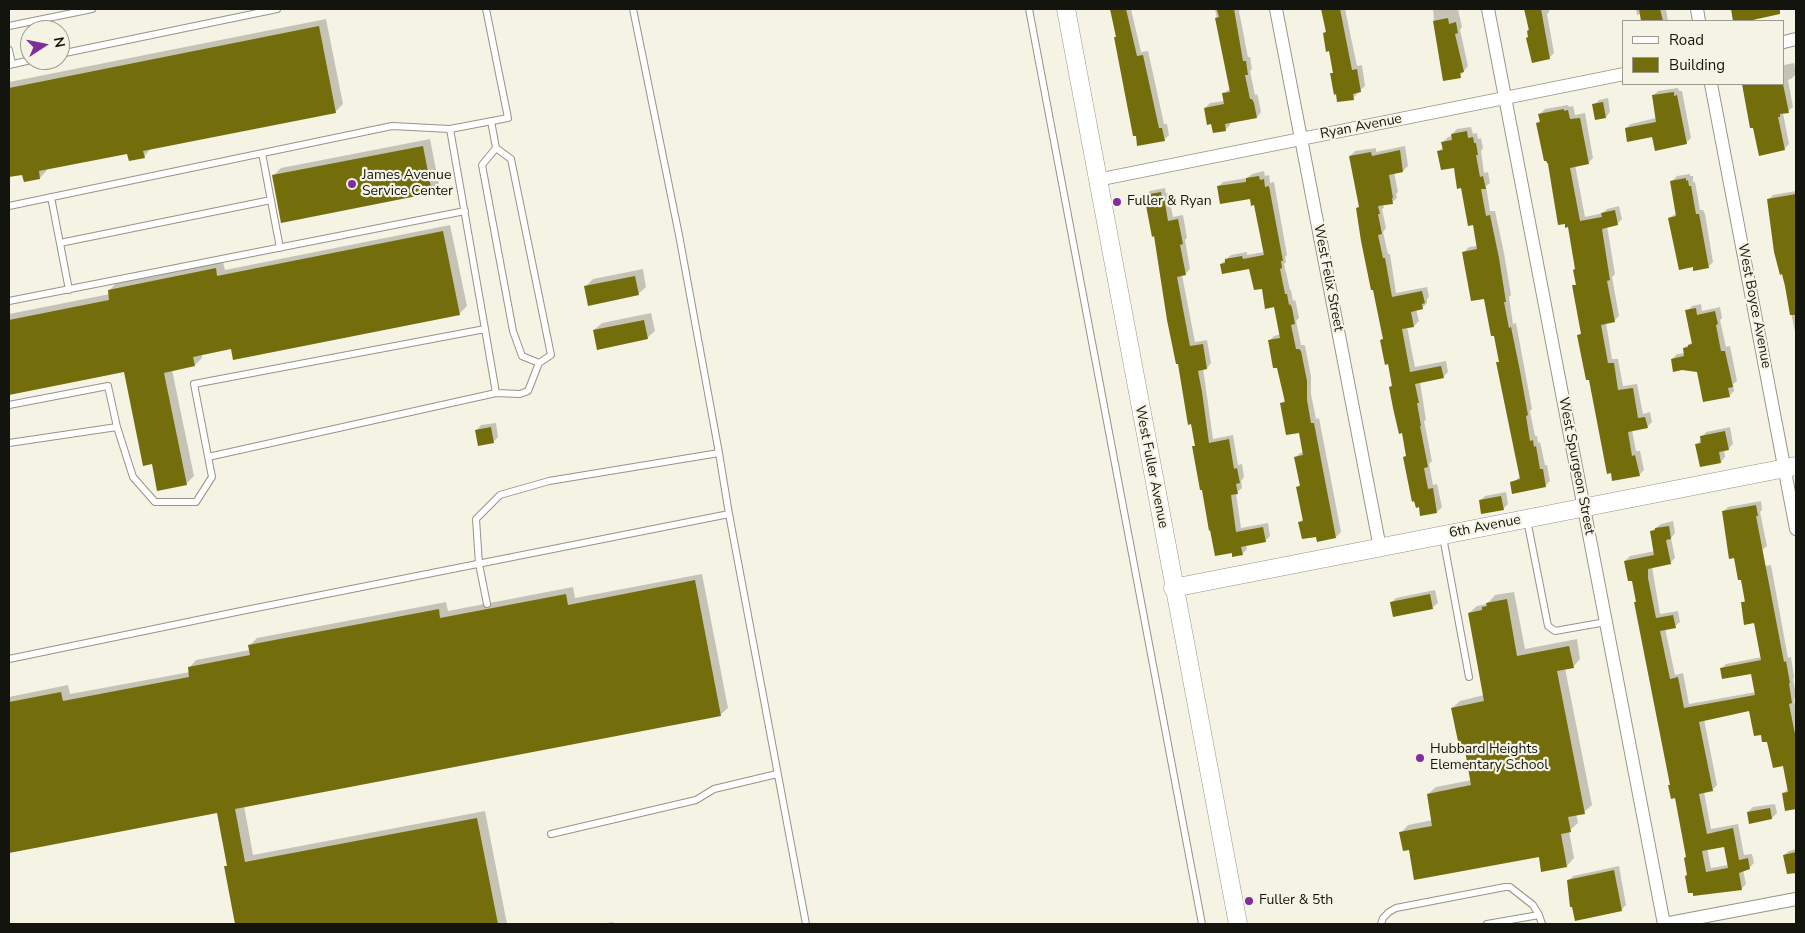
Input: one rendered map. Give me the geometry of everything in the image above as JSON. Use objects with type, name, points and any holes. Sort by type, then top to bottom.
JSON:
[{"type":"street","name":"West Fuller Avenue","points":[[1066,9],[1238,924]]},
{"type":"street","name":"West Felix Street","points":[[1276,9],[1380,548]]},
{"type":"street","name":"West Spurgeon Street","points":[[1488,9],[1664,924]]},
{"type":"street","name":"Ryan Avenue","points":[[1097,180],[1622,74]]},
{"type":"street","name":"West Boyce Avenue","points":[[1711,85],[1790,467],[1796,529]]},
{"type":"street","name":"6th Avenue","points":[[1174,588],[1790,467]]},
{"type":"street","points":[[1664,924],[1796,899]]},
{"type":"lane","points":[[9,26],[92,9]]},
{"type":"lane","points":[[70,52],[277,9]]},
{"type":"lane","points":[[9,206],[392,126],[450,129],[508,118],[486,9]]},
{"type":"lane","points":[[633,9],[679,235],[806,924]]},
{"type":"lane","points":[[1029,9],[1202,924]]},
{"type":"lane","points":[[9,50],[10,64]]},
{"type":"lane","points":[[208,457],[496,393],[520,394],[528,391],[539,363],[551,355],[511,159],[496,148],[491,121]]},
{"type":"lane","points":[[450,129],[496,393]]},
{"type":"lane","points":[[496,148],[482,165],[512,331],[522,356],[539,363]]},
{"type":"lane","points":[[262,153],[280,248]]},
{"type":"lane","points":[[51,197],[69,290]]},
{"type":"lane","points":[[60,243],[271,200]]},
{"type":"lane","points":[[9,301],[465,212]]},
{"type":"lane","points":[[9,405],[108,386],[117,427],[133,477],[156,502],[196,502],[212,477],[194,384],[485,328]]},
{"type":"lane","points":[[9,444],[117,427]]},
{"type":"lane","points":[[487,604],[480,564],[476,520],[500,495],[548,481],[719,453]]},
{"type":"lane","points":[[9,659],[729,514]]},
{"type":"lane","points":[[1527,519],[1548,626],[1556,631],[1606,622]]},
{"type":"lane","points":[[1443,536],[1469,677]]},
{"type":"lane","points":[[551,834],[696,800],[714,789],[777,774]]},
{"type":"lane","points":[[1381,924],[1383,918],[1396,908],[1505,887],[1510,888],[1533,905],[1542,924]]},
{"type":"lane","points":[[1488,924],[1539,915]]},
{"type":"building","points":[[1110,9],[1126,9],[1137,56],[1143,55],[1159,128],[1162,128],[1165,141],[1137,146],[1136,136],[1133,136]]},
{"type":"building","points":[[1234,9],[1243,61],[1246,61],[1248,75],[1245,75],[1250,99],[1254,103],[1257,118],[1225,124],[1226,131],[1213,133],[1211,124],[1207,125],[1204,108],[1224,104],[1222,93],[1230,92],[1215,18],[1219,17],[1217,10]]},
{"type":"building","points":[[1321,9],[1340,9],[1352,70],[1357,69],[1361,92],[1353,94],[1354,100],[1337,102],[1336,94],[1334,95],[1330,73],[1333,73],[1329,51],[1326,52],[1323,33],[1326,32]]},
{"type":"building","points":[[1524,9],[1541,9],[1550,59],[1532,63],[1526,38],[1528,37],[1527,31],[1529,30]]},
{"type":"building","points":[[1639,9],[1660,9],[1663,20],[1641,20]]},
{"type":"building","points":[[1731,9],[1780,9],[1780,14],[1753,20],[1733,20]]},
{"type":"building","points":[[1448,18],[1449,24],[1456,22],[1458,33],[1455,34],[1464,72],[1460,73],[1461,78],[1443,81],[1433,21]]},
{"type":"building","points":[[319,26],[336,113],[143,151],[145,158],[129,161],[127,154],[39,171],[40,179],[24,182],[22,175],[9,177],[9,88]]},
{"type":"building","points":[[1742,85],[1783,85],[1789,113],[1780,114],[1780,117],[1778,117],[1785,150],[1759,156],[1753,128],[1750,128]]},
{"type":"building","points":[[1674,92],[1674,96],[1677,95],[1687,144],[1655,151],[1652,137],[1627,142],[1625,128],[1656,122],[1652,95]]},
{"type":"building","points":[[1603,102],[1606,118],[1595,120],[1592,104]]},
{"type":"building","points":[[1564,109],[1564,111],[1568,110],[1570,119],[1580,118],[1589,164],[1570,168],[1580,221],[1602,217],[1601,213],[1615,210],[1618,225],[1602,229],[1610,280],[1607,281],[1615,322],[1601,325],[1608,363],[1614,363],[1618,390],[1633,388],[1638,418],[1645,417],[1648,428],[1628,432],[1632,456],[1635,455],[1640,476],[1612,481],[1611,473],[1607,474],[1589,380],[1586,380],[1577,335],[1581,334],[1572,285],[1576,285],[1573,270],[1575,269],[1568,227],[1565,228],[1565,224],[1558,225],[1548,164],[1544,161],[1536,123],[1540,122],[1538,114]]},
{"type":"building","points":[[1467,131],[1468,138],[1473,137],[1474,143],[1476,143],[1480,177],[1483,176],[1486,189],[1481,189],[1486,216],[1490,215],[1499,258],[1506,302],[1504,302],[1520,371],[1528,415],[1526,416],[1530,441],[1533,440],[1534,447],[1536,446],[1540,469],[1543,469],[1546,487],[1512,494],[1510,482],[1520,479],[1496,362],[1499,362],[1494,336],[1491,336],[1484,299],[1471,301],[1462,252],[1477,249],[1473,225],[1468,226],[1461,188],[1457,189],[1454,168],[1441,170],[1437,151],[1443,150],[1441,142],[1452,140],[1451,134]]},
{"type":"building","name":"James Avenue Service Center","points":[[423,146],[432,193],[281,223],[272,175]]},
{"type":"building","points":[[1400,150],[1403,172],[1389,175],[1393,204],[1378,206],[1382,234],[1378,235],[1383,258],[1385,258],[1392,297],[1422,291],[1425,303],[1422,304],[1423,309],[1411,312],[1414,327],[1402,329],[1410,372],[1441,366],[1444,378],[1415,384],[1419,403],[1417,403],[1420,426],[1428,467],[1424,468],[1428,489],[1433,488],[1437,513],[1420,516],[1419,507],[1416,508],[1414,501],[1412,502],[1403,457],[1406,456],[1402,433],[1399,434],[1393,408],[1389,387],[1392,386],[1388,364],[1385,365],[1380,340],[1383,339],[1361,241],[1356,208],[1359,207],[1349,156],[1371,152],[1372,156]]},
{"type":"building","points":[[1259,176],[1260,180],[1264,179],[1265,187],[1269,186],[1283,261],[1281,261],[1282,268],[1280,269],[1285,294],[1287,294],[1289,305],[1292,308],[1295,324],[1291,325],[1296,349],[1301,351],[1307,381],[1307,400],[1311,423],[1314,423],[1336,538],[1317,542],[1316,537],[1302,539],[1298,522],[1303,521],[1296,487],[1300,486],[1294,457],[1303,455],[1299,433],[1286,435],[1280,403],[1285,402],[1277,368],[1273,368],[1268,340],[1280,338],[1274,307],[1265,309],[1262,289],[1254,290],[1249,269],[1222,274],[1220,264],[1225,263],[1225,259],[1242,256],[1243,259],[1264,255],[1254,205],[1251,206],[1250,199],[1220,204],[1217,186],[1246,182],[1246,178]]},
{"type":"building","points":[[1686,178],[1689,186],[1691,186],[1696,214],[1699,214],[1709,268],[1693,271],[1693,267],[1679,270],[1668,218],[1676,216],[1670,181]]},
{"type":"building","points":[[1161,192],[1162,198],[1164,197],[1168,221],[1178,219],[1183,244],[1180,245],[1186,275],[1177,277],[1190,346],[1203,344],[1207,369],[1198,371],[1209,443],[1229,439],[1234,469],[1237,468],[1240,483],[1236,484],[1238,494],[1231,495],[1236,532],[1263,527],[1266,542],[1241,547],[1243,555],[1232,557],[1232,553],[1215,556],[1209,531],[1192,446],[1195,446],[1191,424],[1188,425],[1178,364],[1176,364],[1167,320],[1154,236],[1152,237],[1144,195]]},
{"type":"building","points":[[1796,194],[1796,315],[1790,315],[1782,274],[1780,275],[1774,252],[1767,199]]},
{"type":"building","points":[[443,231],[460,315],[233,360],[231,349],[193,357],[195,366],[164,373],[187,485],[157,491],[152,464],[143,466],[124,372],[9,395],[9,320],[109,300],[108,290],[216,268],[217,276]]},
{"type":"building","points":[[635,276],[639,295],[588,306],[584,286]]},
{"type":"building","points":[[1696,308],[1697,315],[1715,311],[1721,351],[1725,351],[1733,387],[1728,388],[1730,397],[1703,402],[1697,372],[1682,370],[1673,372],[1671,359],[1684,356],[1683,348],[1692,344],[1685,310]]},
{"type":"building","points":[[644,320],[648,339],[597,350],[593,330]]},
{"type":"building","points":[[491,427],[494,443],[478,446],[475,430]]},
{"type":"building","points":[[1725,431],[1729,450],[1719,452],[1721,463],[1700,467],[1695,444],[1701,443],[1700,436]]},
{"type":"building","points":[[1501,496],[1504,510],[1481,514],[1479,500]]},
{"type":"building","points":[[1756,505],[1758,516],[1756,516],[1784,662],[1786,661],[1790,683],[1792,703],[1789,704],[1796,739],[1796,809],[1785,811],[1782,793],[1788,792],[1783,766],[1773,768],[1767,742],[1762,742],[1761,735],[1754,736],[1749,711],[1699,722],[1713,791],[1699,794],[1707,834],[1733,828],[1739,860],[1748,858],[1750,869],[1739,873],[1742,890],[1693,896],[1693,893],[1688,893],[1684,858],[1686,857],[1675,798],[1671,799],[1668,785],[1670,785],[1634,602],[1636,602],[1632,581],[1628,581],[1624,561],[1654,555],[1650,531],[1655,530],[1655,528],[1669,526],[1671,539],[1666,540],[1671,564],[1648,569],[1648,578],[1656,618],[1673,615],[1676,628],[1660,631],[1670,679],[1678,677],[1684,708],[1755,695],[1751,674],[1722,679],[1720,668],[1761,660],[1754,623],[1744,625],[1741,602],[1745,602],[1741,580],[1738,580],[1734,558],[1729,559],[1722,511]],"holes":[[[1724,847],[1728,868],[1706,872],[1702,851]]]},
{"type":"building","points":[[695,580],[721,716],[235,809],[245,862],[477,818],[498,924],[235,924],[224,866],[227,866],[217,813],[9,853],[9,702],[61,692],[63,701],[189,677],[188,667],[250,655],[248,645],[439,609],[440,618],[566,594],[568,605]]},
{"type":"building","points":[[1430,594],[1433,609],[1393,617],[1390,602]]},
{"type":"building","points":[[1507,599],[1517,656],[1569,646],[1574,668],[1557,671],[1585,814],[1568,817],[1571,832],[1561,834],[1567,867],[1541,872],[1539,857],[1414,880],[1409,850],[1403,851],[1399,832],[1432,826],[1427,794],[1471,785],[1464,745],[1459,746],[1451,708],[1484,701],[1468,613],[1482,610],[1482,607],[1487,606],[1486,603]]},
{"type":"building","points":[[1770,808],[1772,819],[1749,824],[1747,812]]},
{"type":"building","points":[[1796,852],[1796,873],[1787,874],[1783,855]]},
{"type":"building","points":[[1614,870],[1622,911],[1575,921],[1572,907],[1570,907],[1567,880]]},
{"type":"place","name":"James Avenue Service Center","points":[[352,184]]},
{"type":"place","name":"Fuller & Ryan","points":[[1117,202]]},
{"type":"place","name":"Hubbard Heights Elementary School","points":[[1420,758]]},
{"type":"place","name":"Fuller & 5th","points":[[1249,901]]}]
